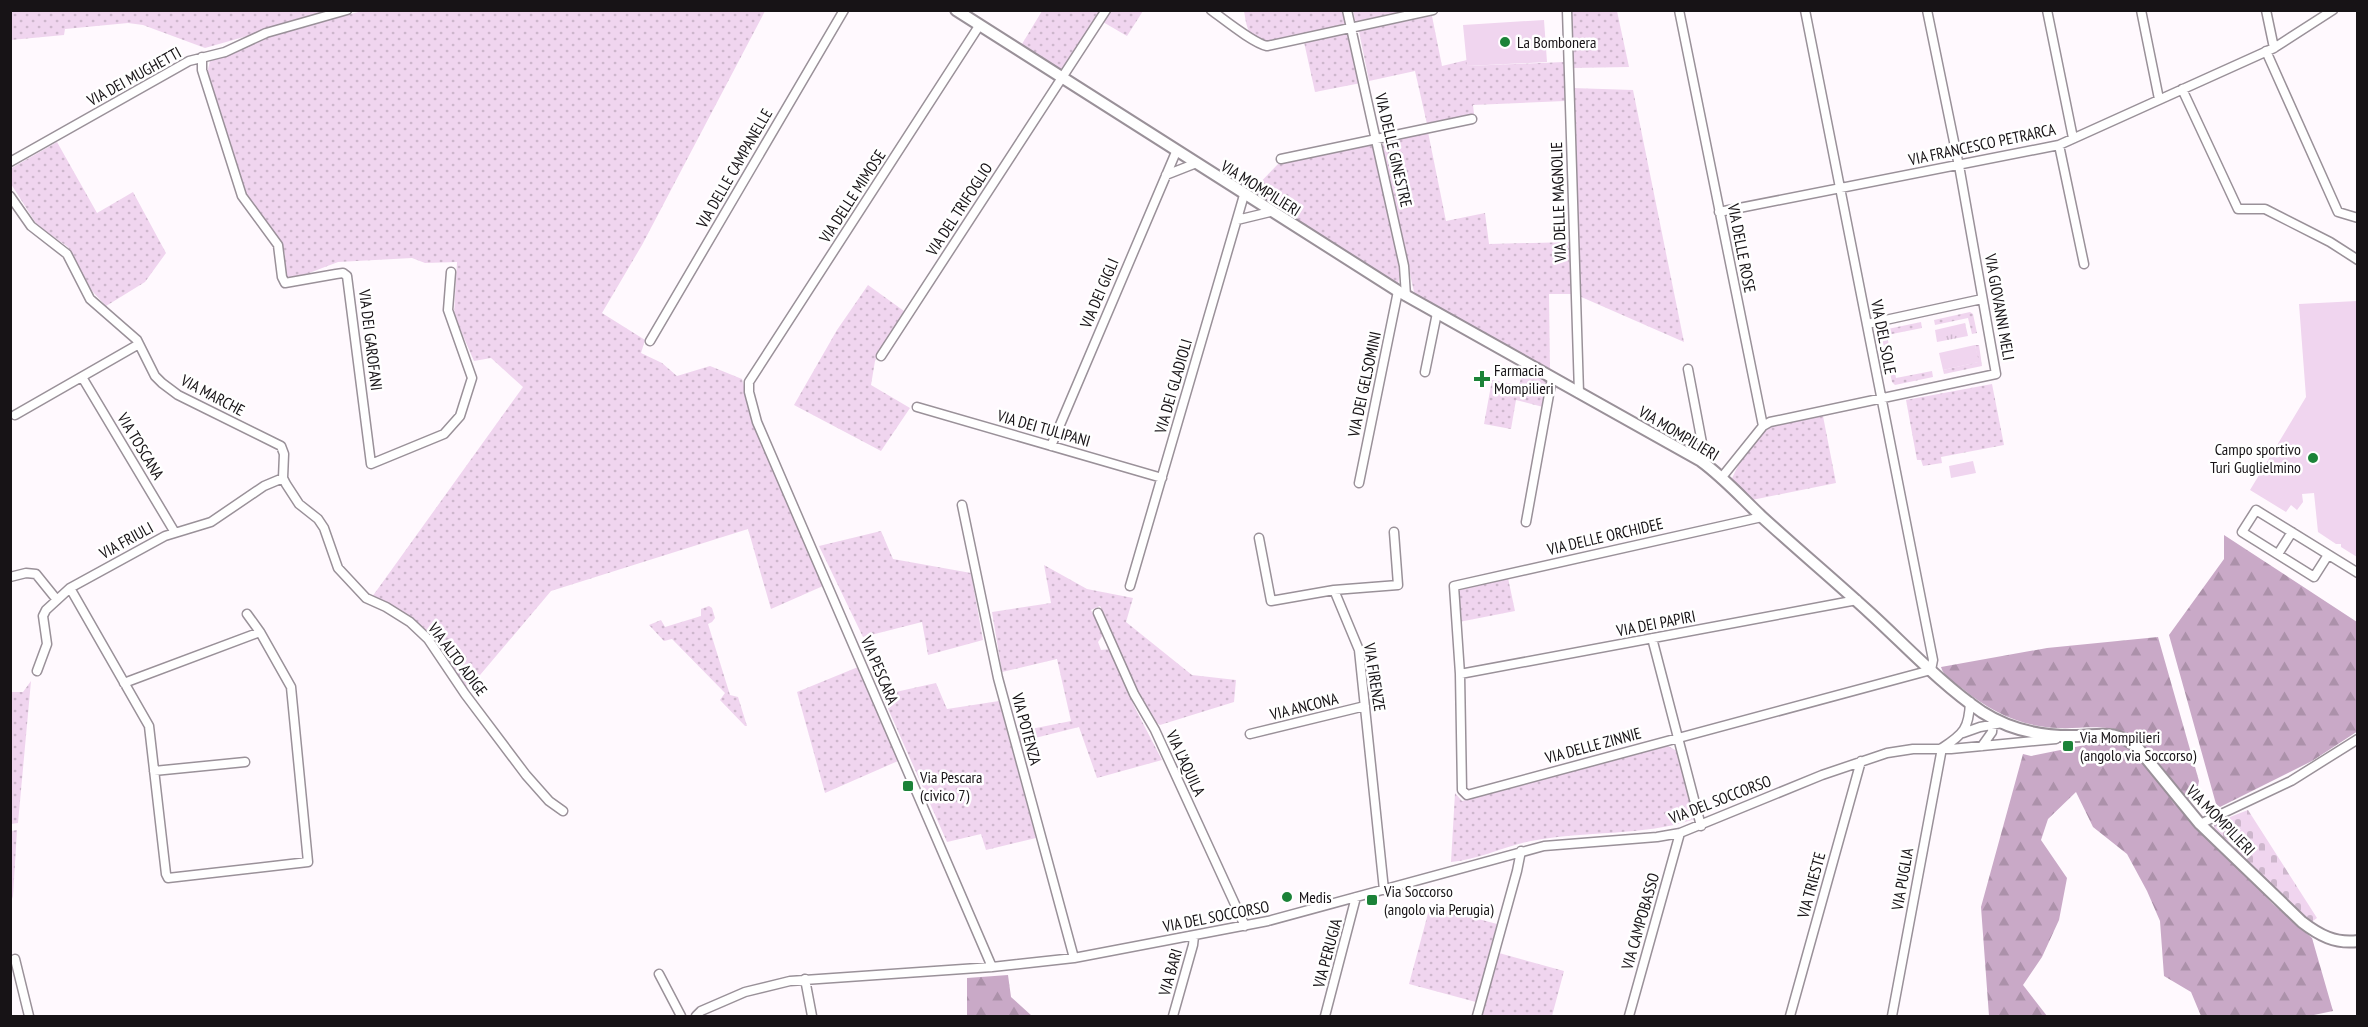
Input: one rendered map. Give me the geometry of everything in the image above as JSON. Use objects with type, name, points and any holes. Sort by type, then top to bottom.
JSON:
[{"type":"street","name":"VIA DEI MUGHETTI","points":[[10,162],[189,62],[225,52],[266,33],[347,10]]},
{"type":"street","name":"VIA DELLE CAMPANELLE","points":[[650,341],[844,10]]},
{"type":"street","name":"VIA MOMPILIERI","points":[[956,10],[1194,164],[1402,294],[1706,464],[1931,670],[1996,722],[2032,733],[2077,736],[2105,734],[2127,739],[2137,747],[2200,824],[2302,922],[2330,939],[2358,941]]},
{"type":"street","name":"VIA DEL TRIFOGLIO","points":[[881,356],[1106,10]]},
{"type":"street","points":[[1211,10],[1258,44],[1266,46],[1433,10]]},
{"type":"street","name":"VIA DELLE GINESTRE","points":[[1347,10],[1404,266],[1402,294]]},
{"type":"street","name":"VIA DELLE MAGNOLIE","points":[[1566,10],[1578,393]]},
{"type":"street","name":"VIA DELLE ROSE","points":[[1679,10],[1763,426]]},
{"type":"street","name":"VIA DEL SOLE","points":[[1804,10],[1933,660],[1931,670]]},
{"type":"street","name":"VIA GIOVANNI MELI","points":[[1763,426],[1770,422],[1996,374],[1959,165],[1927,10]]},
{"type":"street","points":[[2047,10],[2073,138]]},
{"type":"street","points":[[2141,10],[2159,99]]},
{"type":"street","points":[[2266,10],[2270,50],[2338,212],[2358,218]]},
{"type":"street","name":"VIA FRANCESCO PETRARCA","points":[[1719,212],[2059,145],[2270,50],[2333,10]]},
{"type":"street","name":"VIA DELLE MIMOSE","points":[[749,382],[979,26]]},
{"type":"street","name":"VIA DEI GAROFANI","points":[[202,57],[202,70],[242,196],[278,245],[282,277],[285,283],[343,273],[347,276],[371,464],[444,434],[460,416],[472,378],[448,310],[451,272]]},
{"type":"street","points":[[2182,88],[2238,209],[2265,209],[2330,242],[2358,260]]},
{"type":"street","points":[[1281,159],[1472,119]]},
{"type":"street","points":[[2059,145],[2084,264]]},
{"type":"street","name":"VIA DEI GIGLI","points":[[1051,446],[1176,152]]},
{"type":"street","points":[[1166,175],[1194,164]]},
{"type":"street","name":"VIA DEI GLADIOLI","points":[[1130,586],[1244,195]]},
{"type":"street","name":"VIA MARCHE","points":[[10,196],[31,226],[67,254],[90,299],[140,344],[155,376],[178,395],[281,446],[284,454],[284,478]]},
{"type":"street","points":[[1237,220],[1270,212]]},
{"type":"street","name":"VIA DEI GELSOMINI","points":[[1359,483],[1402,294]]},
{"type":"street","points":[[1867,324],[1982,299]]},
{"type":"street","points":[[1425,372],[1437,313]]},
{"type":"street","points":[[15,415],[140,344]]},
{"type":"street","points":[[1688,369],[1706,464]]},
{"type":"street","name":"VIA TOSCANA","points":[[82,376],[174,531]]},
{"type":"street","points":[[1526,522],[1552,378]]},
{"type":"street","name":"VIA PESCARA","points":[[749,382],[748,392],[757,422],[992,967]]},
{"type":"street","name":"VIA DEI TULIPANI","points":[[917,407],[1162,478]]},
{"type":"street","points":[[1722,477],[1763,426]]},
{"type":"street","name":"VIA FRIULI","points":[[37,671],[47,645],[43,616],[70,588],[174,531],[211,522],[258,489],[284,478]]},
{"type":"street","name":"VIA ALTO ADIGE","points":[[284,478],[299,504],[318,519],[324,528],[338,568],[366,598],[386,606],[428,639],[465,694],[526,775],[549,801],[563,812]]},
{"type":"street","name":"VIA POTENZA","points":[[962,505],[998,678],[1074,958]]},
{"type":"street","points":[[2328,555],[2314,577],[2242,532],[2256,510],[2358,573]]},
{"type":"street","name":"VIA DELLE ORCHIDEE","points":[[1454,586],[1762,517]]},
{"type":"street","points":[[1259,538],[1271,601],[1334,590],[1398,585],[1394,532]]},
{"type":"street","points":[[2278,554],[2292,532]]},
{"type":"street","points":[[10,577],[26,573],[36,574],[57,600]]},
{"type":"street","name":"VIA DELLE ZINNIE","points":[[1454,586],[1460,674],[1462,790],[1467,795],[1931,670]]},
{"type":"street","points":[[70,588],[149,726],[168,878],[308,862],[291,687],[260,632],[247,614]]},
{"type":"street","name":"VIA FIRENZE","points":[[1334,590],[1359,650],[1384,890]]},
{"type":"street","name":"VIA DEI PAPIRI","points":[[1460,674],[1857,600]]},
{"type":"street","name":"VIA L'AQUILA","points":[[1098,613],[1134,694],[1155,730],[1245,926]]},
{"type":"street","points":[[124,683],[260,632]]},
{"type":"street","points":[[1653,638],[1701,826]]},
{"type":"street","points":[[1942,748],[1961,734],[1968,725],[1970,702]]},
{"type":"street","name":"VIA ANCONA","points":[[1250,734],[1365,706]]},
{"type":"street","points":[[1961,734],[1996,722]]},
{"type":"street","points":[[1982,746],[1989,738],[1996,722]]},
{"type":"street","name":"VIA DEL SOCCORSO","points":[[696,1017],[701,1011],[745,992],[805,980],[992,967],[1074,958],[1245,926],[1521,851],[1552,845],[1657,837],[1680,833],[1861,761],[1887,753],[1952,749],[2077,736]]},
{"type":"street","points":[[2200,824],[2291,781],[2357,739]]},
{"type":"street","name":"VIA PUGLIA","points":[[1892,1017],[1942,748]]},
{"type":"street","name":"VIA TRIESTE","points":[[1790,1017],[1861,761]]},
{"type":"street","points":[[154,771],[245,762]]},
{"type":"street","name":"VIA CAMPOBASSO","points":[[1629,1017],[1680,833]]},
{"type":"street","points":[[1477,1017],[1521,851]]},
{"type":"street","name":"VIA PERUGIA","points":[[1325,1017],[1356,897]]},
{"type":"street","name":"VIA BARI","points":[[1173,1017],[1194,936]]},
{"type":"street","points":[[15,959],[29,1017]]},
{"type":"street","points":[[659,974],[681,1017]]},
{"type":"street","points":[[805,980],[812,1017]]},
{"type":"green space","points":[[1111,10],[1143,11],[1127,36],[1103,22]]},
{"type":"green space","points":[[1353,10],[1417,11],[1356,24]]},
{"type":"green space","points":[[11,11],[335,11],[205,48],[143,25],[128,23],[65,29],[64,35],[11,40]]},
{"type":"green space","points":[[362,11],[765,11],[642,245],[602,313],[645,340],[641,353],[662,363],[677,376],[710,366],[742,379],[755,429],[823,586],[771,609],[748,529],[551,591],[475,681],[463,688],[425,629],[389,604],[372,597],[523,387],[491,358],[474,361],[454,315],[457,262],[425,263],[412,258],[338,262],[296,278],[289,278],[285,275],[285,254],[280,243],[245,195],[207,73],[210,61],[231,54],[266,37]]},
{"type":"green space","points":[[1042,11],[1101,11],[1061,70],[1022,44]]},
{"type":"green space","points":[[1244,11],[1344,11],[1347,25],[1265,42],[1251,34]]},
{"type":"green space","points":[[1571,11],[1617,11],[1629,67],[1572,68]]},
{"type":"green space","points":[[1432,16],[1442,66],[1467,60],[1467,66],[1564,62],[1565,101],[1473,105],[1474,114],[1427,124],[1415,71],[1369,81],[1359,31]]},
{"type":"green space","name":"La Bombonera","points":[[1544,20],[1547,62],[1467,66],[1463,25]]},
{"type":"green space","points":[[1349,32],[1361,83],[1315,92],[1304,42]]},
{"type":"green space","points":[[1572,88],[1633,90],[1684,342],[1579,296]]},
{"type":"green space","points":[[1428,132],[1446,221],[1485,213],[1489,244],[1570,242],[1572,294],[1549,294],[1550,371],[1418,297],[1414,292],[1382,146],[1387,140]]},
{"type":"green space","points":[[57,142],[97,213],[133,192],[166,253],[145,282],[106,306],[92,291],[68,247],[37,225],[11,184],[10,169]]},
{"type":"green space","points":[[1374,144],[1401,269],[1398,284],[1250,193],[1279,163]]},
{"type":"green space","points":[[868,285],[904,311],[875,361],[871,385],[910,408],[881,451],[794,405],[837,330]]},
{"type":"green space","name":"Campo sportivo Turi Guglielmino","points":[[2358,301],[2357,557],[2341,547],[2341,544],[2336,544],[2318,532],[2314,493],[2302,494],[2303,502],[2297,510],[2291,505],[2286,512],[2250,490],[2306,397],[2299,304]]},
{"type":"green space","points":[[1970,312],[1973,314],[1977,333],[1972,334],[1968,318],[1935,325],[1934,320]]},
{"type":"green space","points":[[1921,322],[1922,328],[1887,335],[1890,351],[1885,352],[1881,333],[1883,330]]},
{"type":"green space","points":[[1965,323],[1968,336],[1937,342],[1935,330]]},
{"type":"green space","points":[[1975,345],[1979,345],[1982,366],[1944,374],[1943,370],[1978,362]]},
{"type":"green space","points":[[1975,345],[1979,362],[1943,370],[1939,353]]},
{"type":"green space","points":[[1893,363],[1896,378],[1932,371],[1933,377],[1895,385],[1892,382],[1888,364]]},
{"type":"green space","points":[[1524,367],[1548,380],[1543,407],[1516,400],[1511,429],[1484,424],[1492,380],[1519,385]]},
{"type":"green space","points":[[1992,384],[2004,445],[1941,457],[1942,463],[1923,466],[1921,460],[1917,460],[1906,400]]},
{"type":"green space","points":[[1823,416],[1836,483],[1752,500],[1731,481],[1748,450],[1766,430],[1774,425]]},
{"type":"green space","points":[[1973,461],[1976,473],[1951,478],[1949,466]]},
{"type":"green space","points":[[881,531],[893,559],[971,573],[983,640],[928,655],[922,622],[863,637],[819,546]]},
{"type":"green space","points":[[2224,535],[2357,622],[2358,731],[2312,761],[2220,807],[2216,804],[2169,635],[2224,559]]},
{"type":"green space","points":[[1044,565],[1087,589],[1133,598],[1126,622],[1192,675],[1236,680],[1234,702],[1160,725],[1151,717],[1143,704],[1100,606],[1091,610],[1103,635],[1098,642],[1101,650],[1111,649],[1135,708],[1162,760],[1097,778],[1079,727],[1019,742],[1016,732],[1071,721],[1057,659],[1002,672],[992,612],[1051,603]]},
{"type":"green space","points":[[1508,578],[1515,611],[1459,622],[1457,592],[1460,589]]},
{"type":"green space","points":[[709,606],[715,618],[708,624],[730,695],[738,697],[747,726],[720,700],[725,693],[672,639],[664,641],[649,625],[661,620],[665,627],[701,616],[701,609]]},
{"type":"green space","points":[[2158,637],[2199,781],[2197,791],[2190,799],[2186,798],[2141,744],[2123,732],[2099,727],[2045,727],[2008,717],[1974,697],[1947,676],[1941,667],[2047,648]]},
{"type":"green space","points":[[858,667],[898,761],[825,793],[797,692]]},
{"type":"green space","points":[[31,681],[18,823],[11,824],[11,692],[23,692]]},
{"type":"green space","points":[[936,683],[947,709],[999,701],[1036,838],[986,850],[981,834],[947,842],[882,695]]},
{"type":"green space","points":[[2098,740],[2118,741],[2133,751],[2178,803],[2273,904],[2312,938],[2333,1011],[2309,1016],[2201,1016],[2191,992],[2164,976],[2160,921],[2127,854],[2093,827],[2076,792],[2048,819],[2041,840],[2067,878],[2059,920],[2042,957],[2023,985],[2047,1016],[1989,1016],[1981,907],[2023,754],[2031,756],[2095,743]]},
{"type":"green space","points":[[1668,746],[1677,751],[1695,819],[1675,825],[1634,831],[1572,835],[1531,841],[1471,859],[1451,862],[1455,793],[1462,801]]},
{"type":"green space","points":[[2248,810],[2317,918],[2310,923],[2235,853],[2236,844],[2232,840],[2223,841],[2214,832],[2214,825],[2217,822]]},
{"type":"green space","points":[[17,830],[13,896],[11,902],[11,831]]},
{"type":"green space","points":[[1430,906],[1497,924],[1476,1002],[1409,984]]},
{"type":"green space","points":[[1499,953],[1564,971],[1552,1016],[1482,1016]]},
{"type":"green space","points":[[1008,975],[1011,997],[1032,1016],[967,1016],[967,978]]},
{"type":"place","name":"La Bombonera","points":[[1505,42]]},
{"type":"place","name":"Farmacia Mompilieri","points":[[1482,379]]},
{"type":"place","name":"Campo sportivo Turi Guglielmino","points":[[2313,458]]},
{"type":"place","name":"Via Mompilieri (angolo via Soccorso)","points":[[2068,746]]},
{"type":"place","name":"Via Pescara (civico 7)","points":[[908,786]]},
{"type":"place","name":"Medis","points":[[1287,897]]},
{"type":"place","name":"Via Soccorso (angolo via Perugia)","points":[[1372,900]]}]
